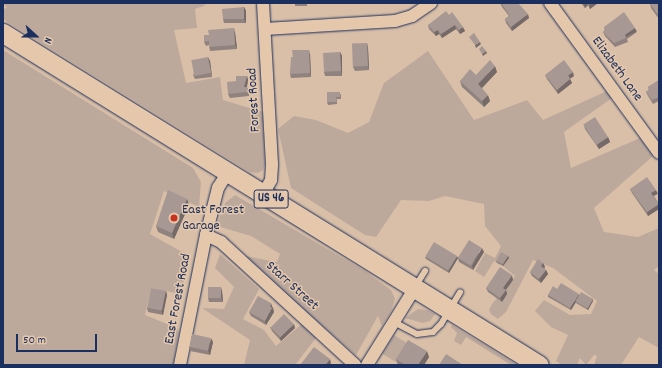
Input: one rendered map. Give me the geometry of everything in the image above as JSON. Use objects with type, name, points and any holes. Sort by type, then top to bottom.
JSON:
[{"type":"main road","name":"US 46","points":[[3,33],[539,365]]},
{"type":"street","name":"Forest Road","points":[[263,194],[271,180],[272,164],[264,3]]},
{"type":"street","points":[[265,29],[395,21],[412,16],[431,3]]},
{"type":"street","name":"Elizabeth Lane","points":[[550,3],[659,152]]},
{"type":"street","name":"East Forest Road","points":[[180,365],[206,235],[218,188],[228,172]]},
{"type":"street","name":"Starr Street","points":[[206,235],[221,242],[354,365]]},
{"type":"street","points":[[367,365],[414,288]]},
{"type":"lane","points":[[414,288],[425,271]]},
{"type":"lane","points":[[394,322],[412,332],[428,334],[437,329],[460,292]]},
{"type":"shaded area","points":[[3,3],[200,3],[206,5],[195,9],[197,28],[174,30],[186,83],[220,77],[223,100],[263,112],[265,165],[263,170],[258,173],[250,172],[3,19],[3,9],[7,8]]},
{"type":"shaded area","points":[[3,50],[193,168],[201,182],[199,207],[164,191],[150,234],[189,256],[181,294],[151,288],[145,315],[177,328],[179,333],[173,365],[3,365]]},
{"type":"shaded area","points":[[428,51],[474,120],[527,100],[543,120],[607,91],[612,98],[564,132],[571,168],[640,138],[653,156],[594,208],[604,232],[638,237],[659,228],[659,266],[654,270],[659,274],[659,348],[639,337],[621,365],[594,365],[597,356],[594,355],[586,365],[580,358],[577,365],[562,365],[556,361],[568,335],[551,327],[535,311],[544,300],[570,315],[591,314],[597,301],[553,268],[533,260],[506,312],[498,319],[491,314],[489,310],[492,304],[497,298],[502,302],[507,294],[504,292],[515,276],[503,266],[509,258],[497,263],[494,261],[484,277],[475,271],[485,253],[495,258],[501,246],[485,226],[484,204],[445,196],[429,201],[401,200],[376,237],[365,235],[291,188],[278,129],[294,116],[316,120],[348,133],[369,122],[384,83]]},
{"type":"shaded area","points":[[235,195],[365,271],[391,290],[395,299],[392,309],[382,326],[378,316],[356,355],[240,255],[277,262],[280,254],[251,236],[217,226],[225,203]]},
{"type":"shaded area","points":[[220,254],[259,289],[243,319],[264,330],[276,346],[302,324],[316,338],[295,365],[244,365],[250,340],[202,308],[224,309],[234,287],[215,268]]},
{"type":"shaded area","points":[[418,309],[427,310],[435,314],[430,321],[423,323],[405,318]]},
{"type":"shaded area","points":[[452,325],[517,365],[511,365],[466,337],[461,345],[454,341],[457,333],[451,327]]},
{"type":"shaded area","points":[[394,335],[410,345],[398,364],[382,354]]},
{"type":"building","points":[[501,3],[518,3],[528,14],[511,27],[505,19],[510,16]]},
{"type":"building","points":[[659,3],[659,16],[650,4]]},
{"type":"building","points":[[244,7],[244,19],[223,19],[222,9]]},
{"type":"building","points":[[446,11],[449,15],[452,12],[463,27],[459,30],[455,25],[441,34],[438,30],[434,32],[428,25]]},
{"type":"building","points":[[624,12],[635,28],[625,35],[626,38],[614,43],[603,32],[606,30],[604,27]]},
{"type":"building","points":[[234,28],[235,45],[209,47],[209,41],[204,42],[204,35],[209,35],[208,30]]},
{"type":"building","points":[[474,33],[480,42],[475,45],[469,37]]},
{"type":"building","points":[[367,43],[368,66],[353,67],[352,44]]},
{"type":"building","points":[[482,46],[486,51],[482,54],[479,49]]},
{"type":"building","points":[[292,50],[309,50],[310,73],[290,74],[291,57],[293,57]]},
{"type":"building","points":[[340,52],[341,71],[324,72],[323,53]]},
{"type":"building","points":[[208,57],[211,73],[194,76],[191,60]]},
{"type":"building","points":[[490,60],[495,66],[478,84],[488,95],[482,101],[460,81],[470,69],[476,75]]},
{"type":"building","points":[[564,60],[573,72],[568,75],[570,79],[557,90],[545,75]]},
{"type":"building","points":[[236,76],[247,76],[244,87],[247,87],[247,92],[228,94],[227,82],[236,81]]},
{"type":"building","points":[[659,80],[659,97],[652,100],[646,92],[649,89],[648,87]]},
{"type":"building","points":[[327,92],[340,92],[340,97],[336,97],[337,102],[327,102]]},
{"type":"building","points":[[595,117],[608,137],[596,145],[583,125]]},
{"type":"building","points":[[647,177],[656,190],[651,193],[659,204],[647,212],[630,189]]},
{"type":"building","name":"East Forest Garage","points":[[168,190],[187,199],[172,233],[156,226]]},
{"type":"building","points":[[469,240],[482,248],[471,266],[458,258]]},
{"type":"building","points":[[434,242],[457,256],[448,270],[425,257]]},
{"type":"building","points":[[501,252],[508,256],[503,264],[496,261]]},
{"type":"building","points":[[538,259],[543,263],[541,266],[546,270],[539,279],[530,272]]},
{"type":"building","points":[[500,267],[512,275],[503,288],[506,290],[500,298],[486,288]]},
{"type":"building","points":[[561,283],[579,294],[570,308],[548,295],[553,286],[557,289]]},
{"type":"building","points":[[208,287],[221,287],[221,298],[208,298]]},
{"type":"building","points":[[151,288],[166,291],[162,310],[147,308]]},
{"type":"building","points":[[581,292],[593,299],[588,309],[576,302]]},
{"type":"building","points":[[258,296],[271,303],[270,306],[272,308],[265,321],[249,312]]},
{"type":"building","points":[[284,314],[294,324],[280,337],[271,327]]},
{"type":"building","points":[[192,334],[211,338],[208,351],[189,347]]},
{"type":"building","points":[[408,340],[427,351],[418,365],[406,365],[396,359]]},
{"type":"building","points":[[314,347],[330,359],[325,365],[300,365]]},
{"type":"building","points":[[446,354],[463,365],[439,365]]},
{"type":"place","name":"East Forest Garage","points":[[174,218]]}]
